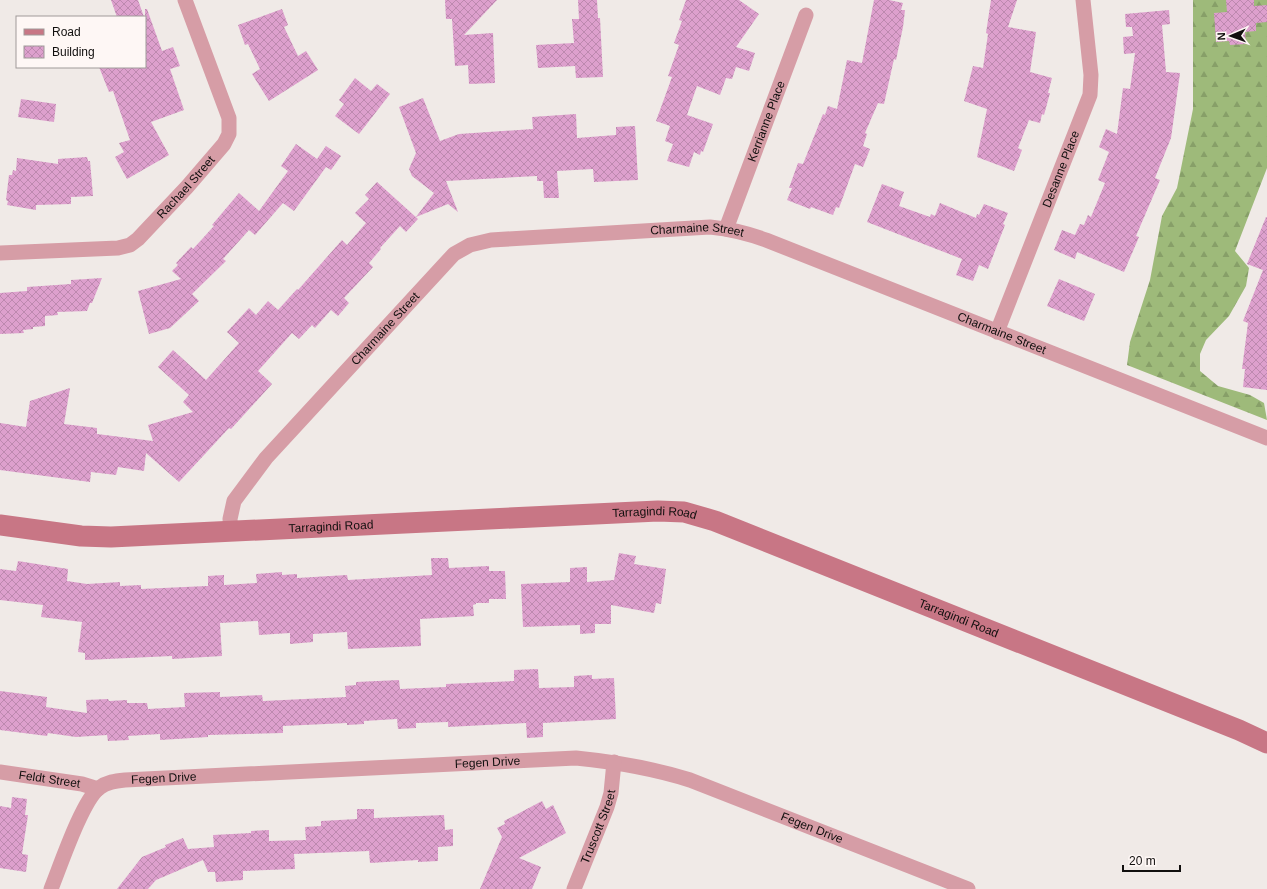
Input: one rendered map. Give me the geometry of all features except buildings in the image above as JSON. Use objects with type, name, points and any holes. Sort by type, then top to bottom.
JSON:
[{"type":"street","name":"Rachael Street","points":[[0,254],[118,248],[130,244],[138,239],[178,198],[227,140],[230,130],[229,118],[185,0]]},
{"type":"street","name":"Desanne Place","points":[[997,332],[1090,95],[1091,75],[1083,0]]},
{"type":"street","name":"Kerrianne Place","points":[[726,229],[806,14]]},
{"type":"street","name":"Charmaine Street","points":[[231,532],[230,519],[234,501],[266,458],[454,254],[470,245],[491,240],[702,228],[726,229],[746,233],[1267,438]]},
{"type":"street","name":"Tarragindi Road","points":[[0,525],[100,538],[658,511],[691,514],[715,521],[1239,730],[1267,743]]},
{"type":"street","name":"Fegen Drive","points":[[51,889],[87,803],[98,789],[110,782],[125,780],[576,758],[614,762],[666,773],[690,780],[968,889]]},
{"type":"street","name":"Truscott Street","points":[[574,889],[607,807],[611,793],[614,762]]},
{"type":"street","name":"Feldt Street","points":[[0,772],[82,784],[98,789]]},
{"type":"green space","points":[[1193,0],[1267,0],[1267,168],[1235,251],[1249,268],[1246,286],[1229,316],[1206,340],[1200,354],[1200,371],[1218,386],[1250,395],[1264,403],[1267,420],[1127,365],[1130,342],[1150,280],[1162,216],[1177,188],[1193,109]]}]
